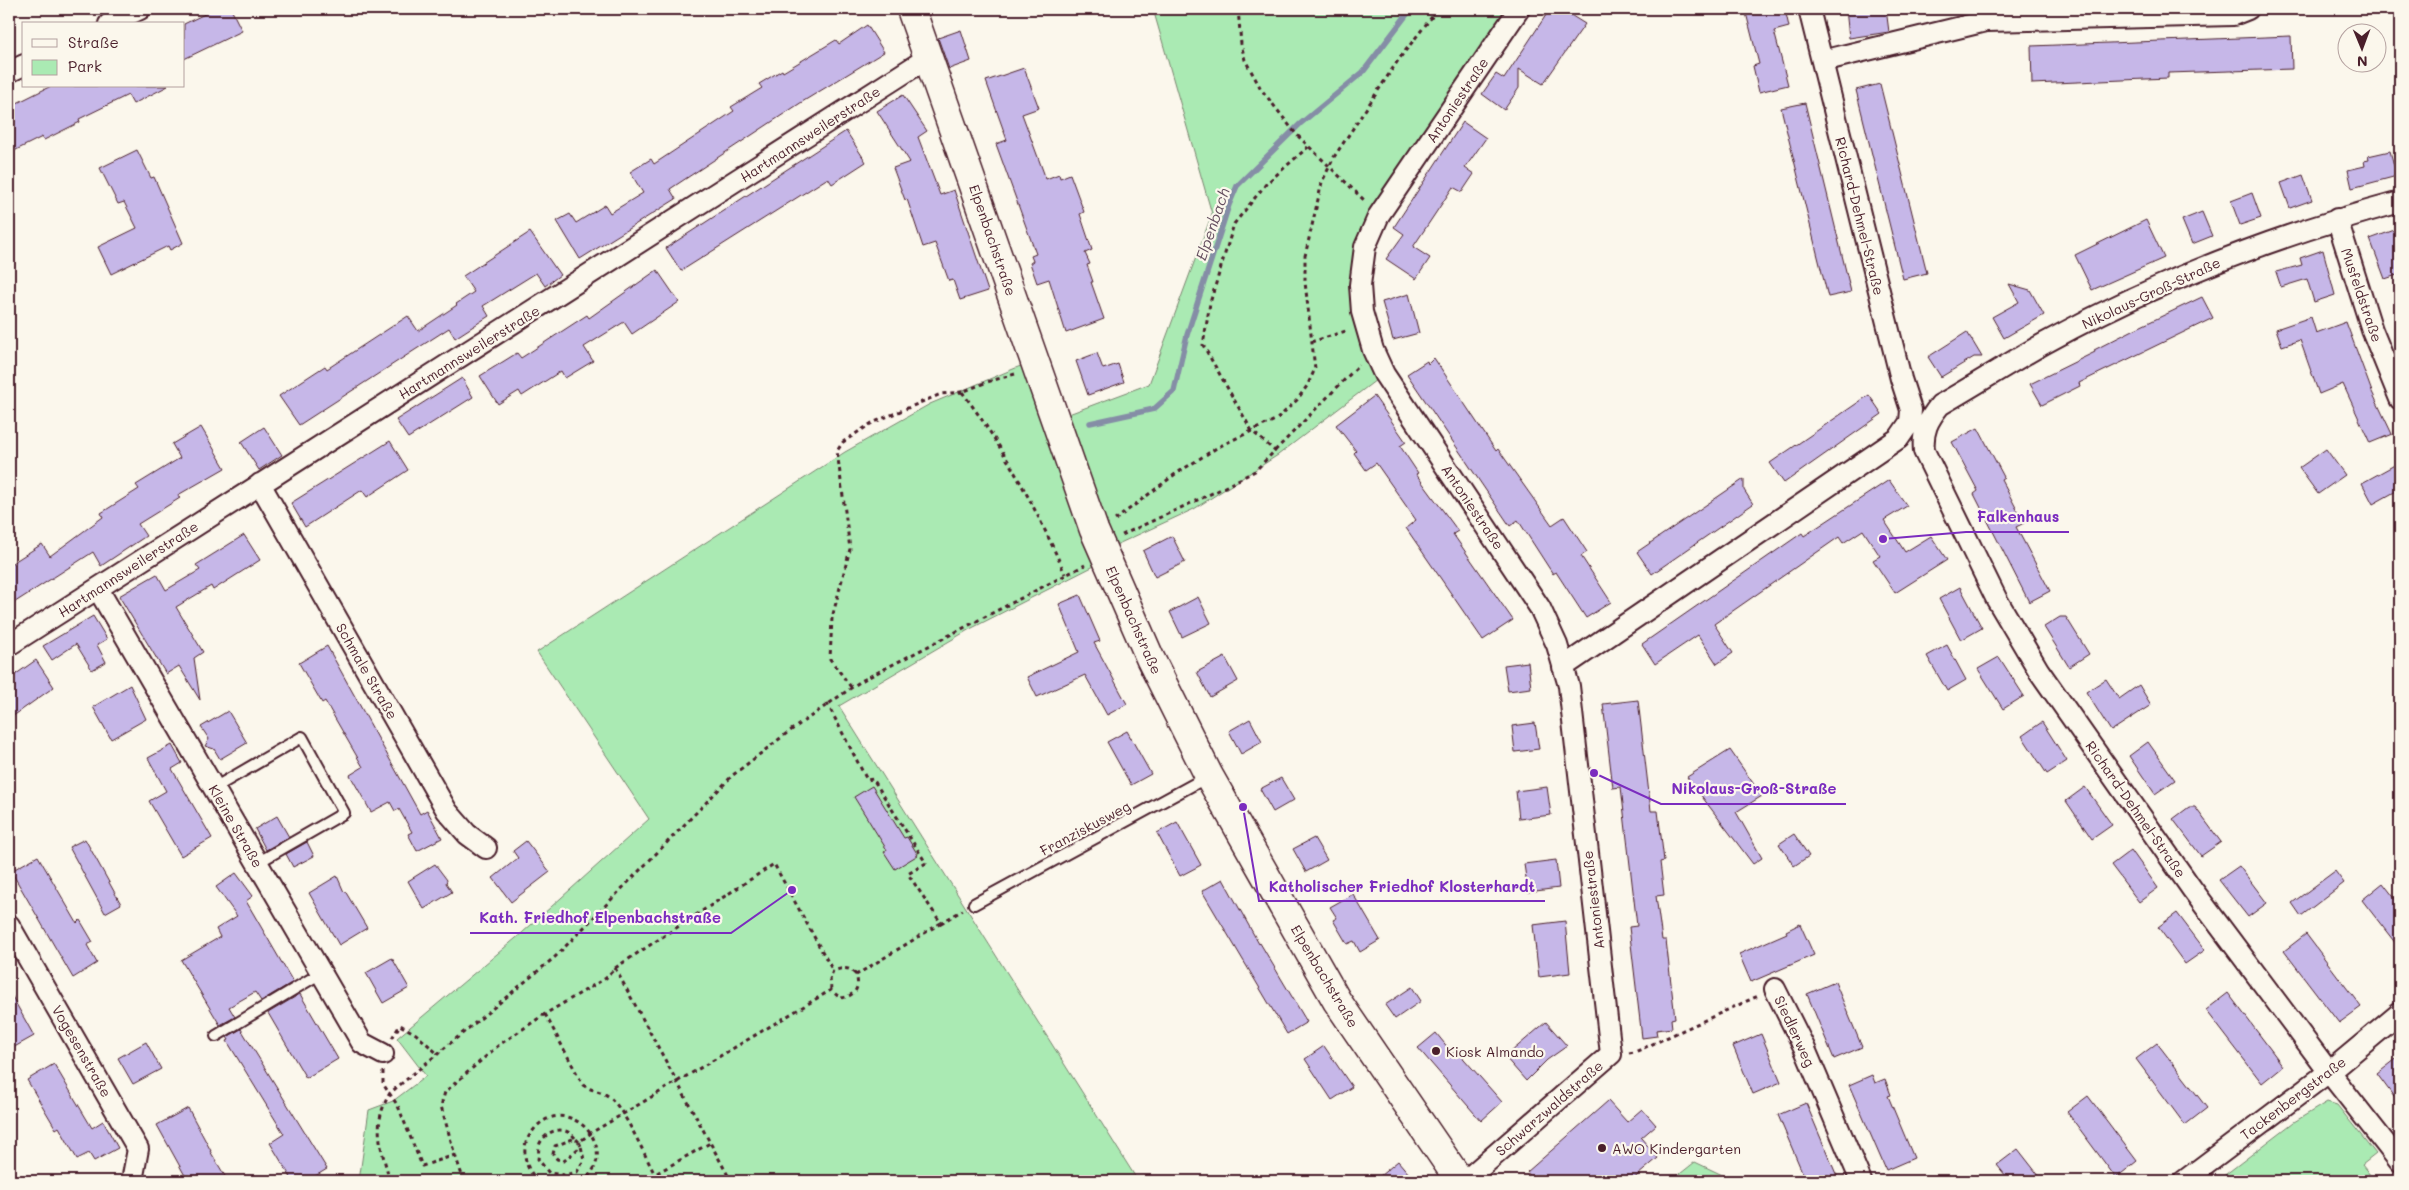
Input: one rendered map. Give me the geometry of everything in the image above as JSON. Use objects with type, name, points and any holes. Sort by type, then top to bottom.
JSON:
[{"type":"street","points":[[99,9],[107,22]]},
{"type":"street","points":[[112,22],[140,9]]},
{"type":"street","name":"Elpenbachstraße","points":[[912,9],[1100,543],[1150,658],[1210,776],[1337,1001],[1460,1181]]},
{"type":"street","name":"Antoniestraße","points":[[1519,9],[1379,214],[1365,247],[1362,262],[1360,298],[1373,350],[1384,374],[1524,582],[1549,626],[1563,667],[1569,686],[1611,1054]]},
{"type":"street","name":"Richard-Dehmel-Straße","points":[[1809,9],[1901,380],[1918,425],[1924,451],[1990,586],[2039,671],[2192,889],[2329,1072],[2400,1162]]},
{"type":"street","points":[[1822,62],[1986,21],[2125,12],[2233,15],[2248,9]]},
{"type":"street","name":"Hartmannsweilerstraße","points":[[9,645],[929,57]]},
{"type":"street","points":[[9,72],[22,66]]},
{"type":"street","name":"Nikolaus-Groß-Straße","points":[[1563,667],[1918,425],[1940,406],[2045,343],[2100,314],[2244,250],[2337,219],[2400,202]]},
{"type":"street","name":"Musfeldstraße","points":[[2337,219],[2372,330],[2400,399]]},
{"type":"street","name":"Schmale Straße","points":[[260,484],[447,811],[467,834],[486,848]]},
{"type":"street","name":"Kleine Straße","points":[[98,589],[362,1043],[383,1054]]},
{"type":"street","name":"Vogesenstraße","points":[[9,926],[138,1150],[132,1181]]},
{"type":"street","name":"Siedlerweg","points":[[1775,989],[1804,1047],[1861,1181]]},
{"type":"street","name":"Tackenbergstraße","points":[[2184,1181],[2329,1072],[2400,1013]]},
{"type":"street","name":"Schwarzwaldstraße","points":[[1465,1181],[1611,1054]]},
{"type":"lane","points":[[214,788],[302,737],[344,813],[257,863]]},
{"type":"lane","name":"Franziskusweg","points":[[974,904],[1210,776]]},
{"type":"lane","points":[[216,1036],[321,973]]},
{"type":"path","points":[[1238,9],[1241,44],[1245,60],[1261,89],[1308,147],[1379,214]]},
{"type":"path","points":[[390,1181],[379,1132],[378,1118],[390,1093],[439,1055],[555,957],[733,775],[851,686],[1065,574],[1100,543],[1115,520],[1174,475],[1218,447],[1277,419],[1297,400],[1307,386],[1315,369],[1305,282],[1306,256],[1322,182],[1329,167],[1399,59],[1438,9]]},
{"type":"path","points":[[1276,452],[1252,431],[1203,344],[1210,303],[1234,224],[1266,184],[1308,147]]},
{"type":"path","points":[[1311,342],[1365,324]]},
{"type":"path","points":[[1100,543],[1218,491],[1255,471],[1276,452],[1373,350]]},
{"type":"path","points":[[851,686],[830,659],[832,618],[850,549],[837,451],[843,442],[872,424],[941,394],[962,392],[986,382],[1037,367]]},
{"type":"path","points":[[962,392],[995,439],[1025,489],[1065,574]]},
{"type":"path","points":[[827,703],[867,780],[873,779],[926,863],[908,874],[942,922]]},
{"type":"path","points":[[464,1181],[441,1106],[445,1092],[499,1045],[545,1014],[606,978],[614,968],[774,864],[833,971]]},
{"type":"path","points":[[856,976],[974,904]]},
{"type":"path","points":[[614,968],[731,1181]]},
{"type":"path","points":[[844,968],[852,970],[856,976],[859,983],[856,991],[849,997],[840,998],[831,990],[830,978],[833,971],[844,968]]},
{"type":"path","name":"Siedlerweg","points":[[1611,1054],[1635,1052],[1775,989]]},
{"type":"path","points":[[579,1142],[622,1114],[831,990]]},
{"type":"path","points":[[545,1014],[583,1085],[588,1089],[609,1096],[622,1114],[658,1181]]},
{"type":"path","points":[[383,1054],[400,1025],[416,1034],[439,1055]]},
{"type":"path","points":[[383,1084],[398,1106],[422,1166],[455,1156]]},
{"type":"path","points":[[539,1181],[527,1166],[524,1155],[526,1143],[531,1132],[539,1124],[550,1119],[567,1118],[583,1124],[591,1133],[596,1144],[597,1156],[594,1168],[583,1181]]},
{"type":"path","points":[[562,1129],[571,1132],[575,1138],[581,1146],[584,1160],[577,1172],[564,1175],[549,1173],[538,1159],[540,1144],[548,1133],[562,1129]]},
{"type":"path","points":[[575,1138],[555,1146],[553,1154],[557,1159],[564,1161],[581,1146]]},
{"type":"path","points":[[643,1181],[710,1144]]},
{"type":"green space","points":[[1153,9],[1511,9],[1361,249],[1380,377],[1278,455],[1194,509],[1107,549],[1058,418],[1149,384],[1212,214]]},
{"type":"green space","points":[[1030,362],[1104,561],[970,629],[839,706],[1138,1181],[359,1181],[369,1110],[393,1101],[426,1076],[397,1038],[522,933],[649,819],[537,652],[845,452],[930,404]]},
{"type":"green space","points":[[2327,1102],[2337,1105],[2376,1154],[2362,1165],[2375,1181],[2217,1181],[2294,1122]]},
{"type":"green space","points":[[1695,1162],[1735,1181],[1671,1181]]},
{"type":"building","points":[[215,9],[231,9],[242,31],[185,59],[185,24]]},
{"type":"building","points":[[1550,9],[1561,9],[1585,24],[1543,84],[1519,69],[1519,88],[1504,110],[1482,94],[1496,74],[1504,79]]},
{"type":"building","points":[[1745,9],[1785,9],[1789,27],[1774,31],[1788,85],[1759,92],[1753,66],[1759,64]]},
{"type":"building","points":[[1846,9],[1886,9],[1889,32],[1849,38]]},
{"type":"building","points":[[867,25],[884,52],[802,102],[670,189],[676,199],[580,259],[557,221],[570,214],[576,223],[605,205],[610,213],[643,193],[630,172],[651,159],[654,164],[734,111],[731,107],[762,88],[759,84],[836,40],[839,44]]},
{"type":"building","points":[[961,30],[971,61],[949,69],[938,38]]},
{"type":"building","points":[[2291,36],[2292,69],[2168,73],[2168,78],[2032,84],[2031,46]]},
{"type":"building","points":[[1024,68],[1039,108],[1022,114],[1046,179],[1059,174],[1060,178],[1070,174],[1084,212],[1080,214],[1092,250],[1085,253],[1090,264],[1087,265],[1104,319],[1066,333],[1049,279],[1037,283],[1030,263],[1033,261],[1031,256],[1036,254],[996,144],[1007,140],[986,81]]},
{"type":"building","points":[[1880,84],[1927,273],[1903,279],[1856,90]]},
{"type":"building","points":[[47,88],[164,88],[133,104],[128,95],[79,119],[80,122],[44,140],[42,137],[14,151],[9,140],[9,107]]},
{"type":"building","points":[[903,95],[927,131],[918,137],[940,195],[954,190],[988,291],[960,300],[953,280],[949,281],[935,243],[923,247],[907,199],[905,200],[893,168],[910,162],[877,111]]},
{"type":"building","points":[[1805,103],[1851,292],[1828,297],[1781,108]]},
{"type":"building","points":[[1463,122],[1486,138],[1465,168],[1474,174],[1462,192],[1453,187],[1413,247],[1430,258],[1416,279],[1386,259],[1404,234],[1394,227]]},
{"type":"building","points":[[846,131],[866,162],[832,184],[828,178],[681,271],[666,248]]},
{"type":"building","points":[[137,150],[151,178],[154,177],[183,243],[170,250],[168,246],[111,274],[98,247],[137,228],[124,202],[118,204],[100,168]]},
{"type":"building","points":[[2390,151],[2397,176],[2352,188],[2348,170],[2365,166],[2364,161],[2369,160],[2368,156]]},
{"type":"building","points":[[2303,175],[2312,200],[2290,208],[2281,183]]},
{"type":"building","points":[[2252,193],[2261,218],[2240,225],[2231,201]]},
{"type":"building","points":[[2202,212],[2212,236],[2192,244],[2182,220]]},
{"type":"building","points":[[2146,220],[2164,258],[2092,290],[2075,255]]},
{"type":"building","points":[[2400,228],[2400,274],[2385,279],[2370,239]]},
{"type":"building","points":[[530,232],[560,275],[545,286],[536,273],[483,306],[489,316],[455,338],[449,328],[299,425],[279,396],[325,366],[327,369],[408,316],[418,331],[474,292],[463,276]]},
{"type":"building","points":[[2323,250],[2335,295],[2314,302],[2307,279],[2281,287],[2276,272],[2302,265],[2300,258]]},
{"type":"building","points":[[657,270],[679,302],[632,334],[624,322],[584,347],[593,361],[565,378],[561,371],[522,396],[519,391],[498,404],[480,376],[517,353],[521,358],[587,315],[589,318]]},
{"type":"building","points":[[2009,284],[2030,290],[2044,315],[2004,338],[1992,317],[2019,302]]},
{"type":"building","points":[[1409,294],[1419,333],[1393,340],[1382,302]]},
{"type":"building","points":[[2202,297],[2213,318],[2079,383],[2080,386],[2042,405],[2030,384],[2095,352],[2094,350],[2135,329]]},
{"type":"building","points":[[2311,317],[2316,333],[2346,322],[2372,392],[2392,434],[2370,443],[2343,384],[2319,394],[2300,340],[2282,346],[2276,329]]},
{"type":"building","points":[[1967,332],[1982,357],[1974,357],[1941,377],[1928,357]]},
{"type":"building","points":[[1097,353],[1103,369],[1118,364],[1124,382],[1088,395],[1076,361]]},
{"type":"building","points":[[1434,358],[1496,451],[1498,449],[1552,525],[1564,517],[1587,552],[1581,556],[1611,602],[1586,618],[1556,572],[1553,574],[1518,520],[1510,526],[1407,374],[1427,361],[1428,364]]},
{"type":"building","points":[[462,378],[473,397],[408,438],[396,420]]},
{"type":"building","points":[[1869,395],[1882,414],[1784,483],[1770,463]]},
{"type":"building","points":[[1374,396],[1406,442],[1400,446],[1418,473],[1416,474],[1458,531],[1453,534],[1513,620],[1483,640],[1406,528],[1416,520],[1376,463],[1366,470],[1354,453],[1356,451],[1336,425]]},
{"type":"building","points":[[201,427],[225,468],[178,495],[180,498],[138,524],[146,536],[101,566],[93,552],[9,606],[9,565],[42,544],[50,556],[103,517],[101,513],[139,489],[136,485],[180,458],[172,444]]},
{"type":"building","points":[[264,427],[282,455],[259,470],[241,442]]},
{"type":"building","points":[[1978,428],[2004,477],[2001,479],[2024,523],[2016,527],[2050,591],[2029,602],[1974,494],[1978,491],[1952,442]]},
{"type":"building","points":[[390,441],[408,470],[367,497],[362,490],[305,527],[291,503]]},
{"type":"building","points":[[2326,449],[2345,475],[2318,494],[2299,468]]},
{"type":"building","points":[[2400,462],[2400,489],[2373,504],[2362,483]]},
{"type":"building","points":[[1744,479],[1744,490],[1753,504],[1652,574],[1637,552]]},
{"type":"building","points":[[1889,480],[1907,506],[1884,520],[1905,552],[1931,536],[1947,560],[1895,593],[1873,560],[1880,556],[1863,530],[1843,543],[1839,537],[1714,624],[1733,653],[1717,664],[1698,635],[1655,664],[1642,644],[1802,533],[1804,536]]},
{"type":"building","points":[[244,535],[260,560],[213,590],[211,586],[176,607],[203,652],[194,658],[200,700],[179,666],[166,674],[119,596],[157,574],[166,590],[200,570],[196,565]]},
{"type":"building","points":[[1172,536],[1185,562],[1155,577],[1143,551]]},
{"type":"building","points":[[1960,587],[1982,628],[1961,640],[1939,599]]},
{"type":"building","points":[[1080,595],[1100,641],[1094,643],[1127,704],[1107,715],[1085,675],[1037,697],[1027,677],[1079,652],[1059,604]]},
{"type":"building","points":[[1198,597],[1211,623],[1182,637],[1170,612]]},
{"type":"building","points":[[93,616],[107,639],[97,645],[106,662],[92,670],[76,644],[52,660],[43,646]]},
{"type":"building","points":[[2060,617],[2066,617],[2089,654],[2069,667],[2044,627]]},
{"type":"building","points":[[1947,645],[1966,680],[1947,691],[1927,656]]},
{"type":"building","points":[[327,646],[420,814],[427,810],[442,838],[417,851],[408,834],[412,832],[399,809],[395,811],[390,802],[371,812],[350,775],[363,767],[325,701],[322,703],[299,663]]},
{"type":"building","points":[[1225,657],[1238,681],[1210,697],[1197,672]]},
{"type":"building","points":[[1999,657],[2024,696],[2003,709],[1978,669]]},
{"type":"building","points":[[36,660],[54,687],[9,719],[9,679]]},
{"type":"building","points":[[1528,662],[1531,688],[1508,691],[1504,665]]},
{"type":"building","points":[[2106,679],[2119,699],[2139,685],[2151,705],[2111,731],[2086,692]]},
{"type":"building","points":[[130,685],[146,719],[111,739],[93,707]]},
{"type":"building","points":[[1638,700],[1651,811],[1658,811],[1664,861],[1660,862],[1664,895],[1656,896],[1662,940],[1666,940],[1675,1018],[1671,1019],[1672,1028],[1656,1030],[1657,1036],[1642,1038],[1629,927],[1637,926],[1621,787],[1613,788],[1603,704]]},
{"type":"building","points":[[228,711],[247,743],[220,759],[214,749],[205,746],[209,739],[201,727]]},
{"type":"building","points":[[1250,719],[1262,742],[1241,754],[1229,731]]},
{"type":"building","points":[[2042,722],[2067,761],[2047,774],[2022,736]]},
{"type":"building","points":[[1535,723],[1539,749],[1515,752],[1512,726]]},
{"type":"building","points":[[1127,731],[1151,774],[1131,785],[1107,742]]},
{"type":"building","points":[[2148,742],[2175,780],[2155,794],[2129,756]]},
{"type":"building","points":[[172,745],[182,763],[172,769],[212,838],[181,856],[149,801],[166,791],[148,758]]},
{"type":"building","points":[[1730,750],[1762,796],[1736,812],[1762,858],[1753,864],[1687,777]]},
{"type":"building","points":[[1281,778],[1294,800],[1273,812],[1260,789]]},
{"type":"building","points":[[872,786],[904,838],[907,837],[918,855],[895,869],[884,852],[887,850],[854,797]]},
{"type":"building","points":[[1547,787],[1551,815],[1519,819],[1516,791]]},
{"type":"building","points":[[2085,787],[2112,825],[2092,839],[2066,801]]},
{"type":"building","points":[[2189,807],[2195,807],[2221,842],[2201,856],[2173,819]]},
{"type":"building","points":[[277,816],[289,837],[266,850],[255,829]]},
{"type":"building","points":[[1177,822],[1201,865],[1180,876],[1157,833]]},
{"type":"building","points":[[1794,834],[1809,856],[1794,866],[1779,844]]},
{"type":"building","points":[[1314,838],[1327,860],[1306,872],[1293,849]]},
{"type":"building","points":[[85,839],[121,904],[105,913],[69,847]]},
{"type":"building","points":[[526,841],[550,872],[511,902],[493,878],[518,858],[513,851]]},
{"type":"building","points":[[307,842],[314,856],[293,867],[286,854]]},
{"type":"building","points":[[2131,850],[2158,888],[2139,902],[2111,865]]},
{"type":"building","points":[[38,856],[77,923],[80,920],[93,942],[87,945],[97,963],[73,978],[11,871]]},
{"type":"building","points":[[1556,860],[1559,888],[1528,892],[1524,864]]},
{"type":"building","points":[[435,864],[447,880],[446,883],[452,892],[424,909],[408,881]]},
{"type":"building","points":[[2239,866],[2267,903],[2248,917],[2219,880]]},
{"type":"building","points":[[2335,871],[2344,883],[2301,916],[2292,903]]},
{"type":"building","points":[[236,873],[253,896],[246,901],[293,982],[261,1001],[255,992],[229,1007],[235,1017],[220,1025],[181,960],[220,937],[216,929],[237,916],[216,887]]},
{"type":"building","points":[[337,876],[344,892],[367,928],[339,945],[309,893]]},
{"type":"building","points":[[1223,879],[1259,944],[1307,1022],[1287,1034],[1202,891]]},
{"type":"building","points":[[2383,883],[2400,905],[2400,949],[2362,900]]},
{"type":"building","points":[[1353,894],[1380,940],[1360,952],[1354,941],[1347,944],[1333,920],[1337,918],[1330,907]]},
{"type":"building","points":[[2177,913],[2205,950],[2185,964],[2158,927]]},
{"type":"building","points":[[1565,921],[1570,973],[1539,977],[1533,925]]},
{"type":"building","points":[[1800,924],[1814,955],[1751,982],[1739,954],[1787,933],[1786,931]]},
{"type":"building","points":[[2306,934],[2361,1007],[2339,1023],[2284,951]]},
{"type":"building","points":[[392,958],[409,988],[383,1003],[366,973]]},
{"type":"building","points":[[1835,982],[1862,1047],[1834,1059],[1807,994]]},
{"type":"building","points":[[1412,987],[1421,1001],[1395,1019],[1385,1005]]},
{"type":"building","points":[[9,991],[34,1036],[9,1050]]},
{"type":"building","points":[[2228,993],[2283,1066],[2262,1083],[2206,1010]]},
{"type":"building","points":[[300,994],[338,1059],[306,1078],[268,1013]]},
{"type":"building","points":[[1546,1022],[1567,1046],[1547,1060],[1526,1081],[1505,1057]]},
{"type":"building","points":[[241,1029],[327,1169],[307,1181],[293,1181],[270,1143],[284,1134],[227,1041],[229,1040],[227,1037]]},
{"type":"building","points":[[1436,1033],[1453,1054],[1457,1051],[1502,1102],[1481,1121],[1418,1048]]},
{"type":"building","points":[[1761,1034],[1781,1082],[1753,1094],[1733,1046]]},
{"type":"building","points":[[146,1042],[161,1069],[133,1084],[118,1058]]},
{"type":"building","points":[[2157,1043],[2207,1108],[2185,1125],[2136,1059]]},
{"type":"building","points":[[1324,1046],[1352,1087],[1332,1100],[1305,1059]]},
{"type":"building","points":[[2400,1056],[2400,1105],[2377,1074]]},
{"type":"building","points":[[54,1064],[92,1128],[103,1121],[118,1148],[94,1161],[89,1153],[77,1159],[59,1127],[56,1129],[27,1080]]},
{"type":"building","points":[[1872,1075],[1875,1083],[1885,1079],[1891,1095],[1888,1096],[1914,1158],[1886,1170],[1849,1085]]},
{"type":"building","points":[[2088,1096],[2137,1161],[2116,1178],[2067,1112]]},
{"type":"building","name":"AWO Kindergarten","points":[[1608,1101],[1627,1122],[1642,1109],[1656,1125],[1641,1138],[1658,1158],[1631,1181],[1535,1181],[1527,1172]]},
{"type":"building","points":[[1806,1103],[1839,1181],[1806,1181],[1778,1115]]},
{"type":"building","points":[[188,1108],[228,1181],[188,1181],[157,1125]]},
{"type":"building","points":[[2018,1149],[2043,1181],[2010,1181],[1997,1165]]},
{"type":"building","points":[[1398,1161],[1415,1181],[1374,1181]]},
{"type":"waterway","name":"Elpenbach","points":[[1090,423],[1154,409],[1174,391],[1187,335],[1229,205],[1237,186],[1300,124],[1363,72],[1411,9]]},
{"type":"place","name":"Falkenhaus","points":[[1883,539]]},
{"type":"place","name":"Nikolaus-Groß-Straße","points":[[1594,773]]},
{"type":"place","name":"Katholischer Friedhof Klosterhardt","points":[[1243,807]]},
{"type":"place","name":"Kath. Friedhof Elpenbachstraße","points":[[792,890]]},
{"type":"place","name":"Kiosk Almando","points":[[1436,1051]]},
{"type":"place","name":"AWO Kindergarten","points":[[1602,1148]]}]
